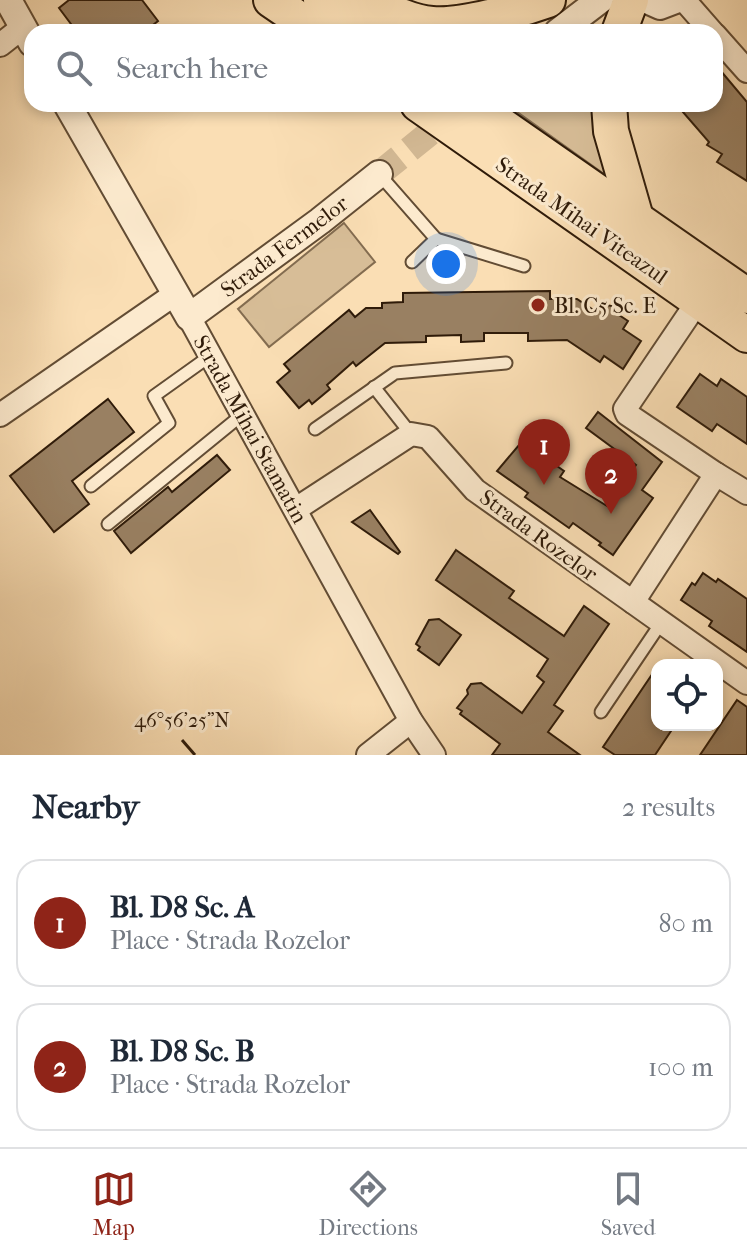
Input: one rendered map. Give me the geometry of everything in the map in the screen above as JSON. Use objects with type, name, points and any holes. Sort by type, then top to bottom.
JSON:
[{"type":"main road","points":[[271,0],[306,24]]},
{"type":"main road","points":[[321,0],[356,24]]},
{"type":"main road","points":[[367,0],[400,16],[429,24]]},
{"type":"main road","points":[[439,24],[519,10],[548,0]]},
{"type":"main road","points":[[622,24],[631,0]]},
{"type":"main road","name":"Strada Mihai Viteazul","points":[[429,112],[698,301],[743,313]]},
{"type":"main road","name":"Strada Mihai Viteazul","points":[[483,112],[636,218],[743,313]]},
{"type":"main road","points":[[610,112],[614,144],[636,218]]},
{"type":"street","points":[[8,0],[24,28]]},
{"type":"street","points":[[568,24],[600,0]]},
{"type":"street","points":[[642,0],[660,8],[683,0],[705,24]]},
{"type":"street","points":[[0,45],[24,36]]},
{"type":"street","points":[[723,44],[747,71]]},
{"type":"street","name":"Strada Mihai Stamatin","points":[[72,112],[189,317],[411,721],[434,755]]},
{"type":"street","name":"Strada Fermelor","points":[[189,317],[379,174]]},
{"type":"street","points":[[0,415],[175,294]]},
{"type":"street","points":[[698,301],[625,409],[627,414],[747,493]]},
{"type":"street","points":[[296,509],[411,434]]},
{"type":"street","name":"Strada Rozelor","points":[[411,434],[428,437],[475,490],[747,683]]},
{"type":"street","points":[[633,602],[716,474]]},
{"type":"street","points":[[368,755],[411,721]]},
{"type":"lane","points":[[379,174],[436,239],[524,266]]},
{"type":"lane","points":[[412,262],[436,239]]},
{"type":"lane","points":[[91,486],[169,423],[154,396],[210,356]]},
{"type":"lane","points":[[315,429],[395,373],[506,363]]},
{"type":"lane","points":[[374,387],[411,434]]},
{"type":"lane","points":[[108,524],[243,414]]},
{"type":"lane","points":[[601,712],[661,623]]},
{"type":"shaded area","points":[[517,112],[600,112],[611,179]]},
{"type":"shaded area","points":[[344,223],[375,262],[269,347],[238,309]]},
{"type":"building","points":[[69,0],[142,0],[158,21],[154,24],[71,24],[59,8]]},
{"type":"building","points":[[723,74],[747,102],[747,181],[717,162],[722,154],[707,145],[709,142],[683,112],[723,112]]},
{"type":"building","points":[[550,291],[550,299],[577,299],[595,311],[599,304],[619,307],[619,315],[628,321],[623,329],[641,341],[623,369],[604,356],[600,362],[567,340],[528,341],[528,333],[484,333],[484,341],[461,342],[461,335],[426,336],[426,342],[385,343],[356,366],[353,362],[327,385],[330,389],[312,404],[309,400],[299,408],[277,382],[290,371],[284,364],[349,310],[355,317],[366,308],[382,308],[382,303],[403,302],[403,293]]},
{"type":"building","points":[[700,374],[717,386],[721,379],[747,397],[747,444],[717,424],[712,431],[677,407]]},
{"type":"building","points":[[108,399],[134,432],[72,481],[89,504],[54,532],[10,476]]},
{"type":"building","points":[[598,412],[662,462],[642,490],[653,498],[613,555],[573,523],[569,528],[525,497],[528,493],[497,471],[519,445],[532,454],[534,450],[564,471],[560,477],[607,506],[636,465],[586,428]]},
{"type":"building","points":[[217,455],[230,470],[131,553],[114,531],[168,487],[172,492]]},
{"type":"building","points":[[370,510],[400,552],[398,554],[352,522]]},
{"type":"building","points":[[456,550],[514,591],[509,598],[564,636],[584,606],[609,624],[554,705],[563,711],[548,732],[580,755],[492,755],[500,744],[460,714],[462,711],[457,708],[468,694],[471,684],[481,683],[522,713],[544,682],[537,676],[548,659],[436,580]]},
{"type":"building","points":[[703,573],[716,582],[718,579],[747,599],[747,652],[709,626],[712,621],[681,600]]},
{"type":"building","points":[[439,619],[461,635],[439,665],[418,650],[420,647],[416,644],[429,620]]},
{"type":"building","points":[[651,676],[651,731],[671,731],[655,755],[615,755],[603,747]]},
{"type":"building","points":[[737,700],[747,707],[747,755],[700,755],[716,731],[723,731],[723,721]]},
{"type":"tunnel","points":[[379,174],[456,112]]},
{"type":"place","name":"Bl. C5 Sc. E","points":[[538,305]]},
{"type":"place","name":"Bl. D8 Sc. A","points":[[544,485]]},
{"type":"place","name":"Bl. D8 Sc. B","points":[[611,514]]}]
